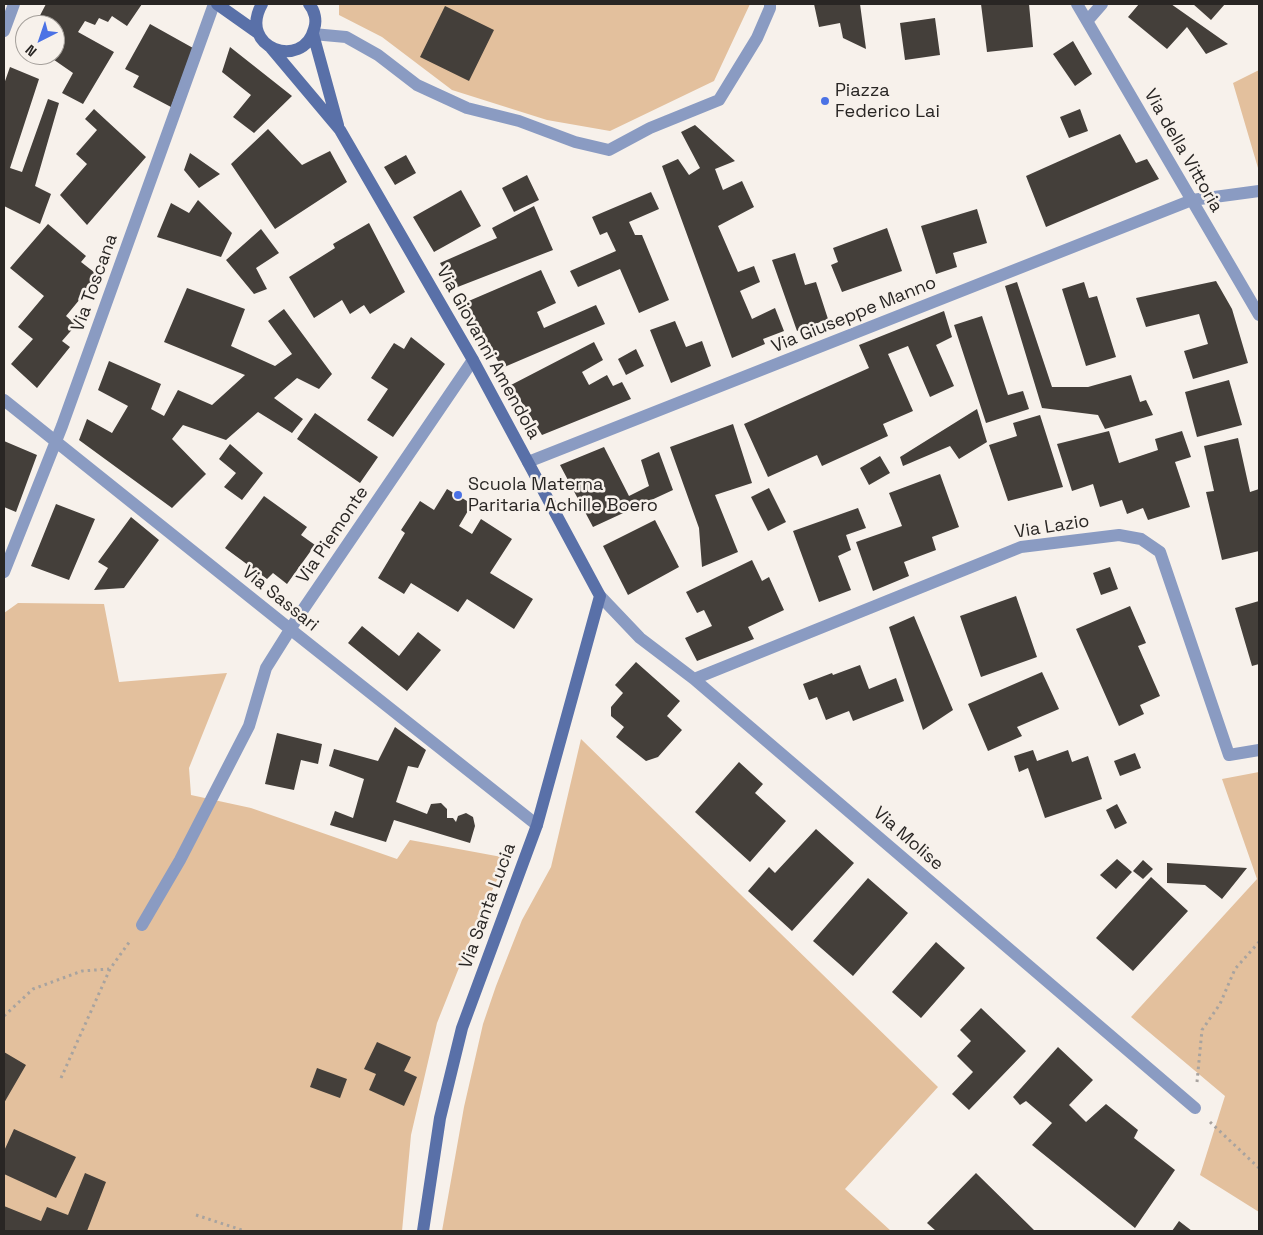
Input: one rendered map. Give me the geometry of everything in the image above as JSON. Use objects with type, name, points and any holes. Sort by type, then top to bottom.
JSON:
[{"type":"street","points":[[4,30],[14,4]]},
{"type":"street","points":[[216,4],[258,33]]},
{"type":"street","name":"Via Toscana","points":[[4,572],[56,441],[216,4]]},
{"type":"street","points":[[258,33],[256,24],[257,14],[262,4]]},
{"type":"street","points":[[313,34],[346,37],[378,56],[417,85],[467,108],[519,122],[575,142],[609,150],[650,128],[719,100],[757,38],[770,4]]},
{"type":"street","name":"Via della Vittoria","points":[[1077,4],[1259,316]]},
{"type":"street","points":[[1088,20],[1102,4]]},
{"type":"street","points":[[271,48],[291,51],[300,48],[308,42],[316,25],[313,8]]},
{"type":"street","name":"Via Giovanni Amendola","points":[[258,33],[340,130],[473,360],[600,596]]},
{"type":"street","name":"Via Giovanni Amendola","points":[[313,34],[340,130]]},
{"type":"street","name":"Via Giuseppe Manno","points":[[528,462],[1192,200],[1259,191]]},
{"type":"street","name":"Via Piemonte","points":[[142,925],[180,860],[249,726],[266,668],[473,360]]},
{"type":"street","name":"Via Sassari","points":[[4,400],[536,825]]},
{"type":"street","name":"Via Lazio","points":[[694,679],[1021,547],[1119,535],[1142,539],[1160,552],[1229,755],[1259,750]]},
{"type":"street","name":"Via Molise","points":[[600,596],[640,638],[694,679],[1195,1108]]},
{"type":"street","name":"Via Santa Lucia","points":[[423,1231],[440,1118],[462,1028],[536,825],[600,596]]},
{"type":"path","points":[[61,1078],[110,968],[142,925]]},
{"type":"path","points":[[1259,942],[1234,968],[1220,1004],[1202,1030],[1195,1108],[1259,1168]]},
{"type":"path","points":[[4,1016],[33,989],[82,971],[110,968]]},
{"type":"path","points":[[196,1215],[245,1231]]},
{"type":"shaded area","points":[[339,4],[750,4],[714,81],[610,131],[547,120],[452,90],[382,37],[339,15]]},
{"type":"shaded area","points":[[1259,70],[1259,168],[1258,168],[1233,83]]},
{"type":"shaded area","points":[[18,603],[104,604],[119,682],[227,673],[189,768],[191,795],[251,808],[397,859],[410,840],[507,858],[474,930],[437,1023],[411,1135],[402,1231],[4,1231],[4,613]]},
{"type":"shaded area","points":[[581,739],[938,1087],[845,1189],[891,1231],[442,1231],[464,1107],[483,1024],[522,920],[551,867]]},
{"type":"shaded area","points":[[1259,772],[1259,1212],[1200,1175],[1225,1096],[1131,1017],[1257,879],[1222,779]]},
{"type":"building","points":[[46,4],[142,4],[127,26],[112,16],[108,22],[99,18],[95,25],[85,21],[78,32],[114,52],[83,104],[62,93],[73,73],[61,65],[65,65],[65,15],[40,15]]},
{"type":"building","points":[[814,4],[860,4],[866,49],[843,38],[840,23],[819,27]]},
{"type":"building","points":[[981,4],[1029,4],[1033,47],[987,52]]},
{"type":"building","points":[[1139,4],[1171,4],[1228,44],[1206,54],[1187,27],[1167,49],[1128,17]]},
{"type":"building","points":[[1193,4],[1225,4],[1211,20]]},
{"type":"building","points":[[445,6],[494,30],[469,81],[420,57]]},
{"type":"building","points":[[935,18],[940,55],[905,60],[900,23]]},
{"type":"building","points":[[150,24],[193,48],[171,107],[133,87],[139,76],[125,69]]},
{"type":"building","points":[[1073,41],[1092,74],[1075,86],[1053,54]]},
{"type":"building","points":[[230,47],[292,96],[254,133],[233,117],[251,95],[222,72]]},
{"type":"building","points":[[10,67],[39,79],[10,168],[22,172],[48,99],[59,103],[35,186],[51,194],[40,224],[4,206],[4,84]]},
{"type":"building","points":[[94,109],[146,157],[87,225],[60,195],[87,164],[76,154],[97,130],[85,119]]},
{"type":"building","points":[[1080,109],[1088,131],[1069,138],[1060,117]]},
{"type":"building","points":[[695,125],[735,161],[715,169],[723,190],[742,181],[754,207],[718,226],[738,272],[754,266],[760,282],[740,291],[752,319],[775,308],[784,331],[763,339],[765,344],[732,358],[662,166],[678,159],[689,175],[700,168],[681,132]]},
{"type":"building","points":[[268,129],[302,165],[330,151],[347,182],[275,229],[231,164]]},
{"type":"building","points":[[1120,134],[1136,163],[1147,159],[1159,179],[1046,227],[1026,176]]},
{"type":"building","points":[[190,153],[220,174],[199,188],[184,170]]},
{"type":"building","points":[[406,155],[416,173],[395,185],[384,167]]},
{"type":"building","points":[[527,175],[539,200],[514,212],[502,188]]},
{"type":"building","points":[[461,190],[481,226],[434,252],[413,217]]},
{"type":"building","points":[[651,192],[659,209],[629,222],[635,235],[642,235],[669,300],[639,313],[620,269],[578,287],[570,271],[616,251],[607,232],[600,235],[592,217]]},
{"type":"building","points":[[198,200],[232,233],[221,257],[157,237],[171,203],[189,213]]},
{"type":"building","points":[[534,206],[553,250],[455,288],[440,263],[497,238],[492,228]]},
{"type":"building","points":[[977,209],[987,243],[953,253],[957,267],[936,274],[921,226]]},
{"type":"building","points":[[369,223],[405,292],[370,314],[364,305],[350,314],[342,300],[314,318],[289,277],[335,248],[333,244]]},
{"type":"building","points":[[48,224],[86,256],[81,262],[99,276],[66,316],[76,325],[62,341],[70,347],[37,388],[11,364],[33,339],[18,327],[44,296],[10,268]]},
{"type":"building","points":[[887,228],[902,271],[842,292],[831,265],[838,262],[833,248]]},
{"type":"building","points":[[261,229],[279,253],[256,268],[267,289],[254,294],[226,260]]},
{"type":"building","points":[[795,253],[805,285],[816,282],[828,319],[797,331],[772,260]]},
{"type":"building","points":[[541,270],[556,303],[537,312],[544,328],[596,305],[605,324],[502,368],[464,303]]},
{"type":"building","points":[[1216,281],[1232,309],[1248,363],[1193,379],[1184,351],[1208,344],[1199,314],[1146,327],[1136,298]]},
{"type":"building","points":[[1017,282],[1052,387],[1088,387],[1131,375],[1140,402],[1146,400],[1153,415],[1105,429],[1098,415],[1042,408],[1005,286]]},
{"type":"building","points":[[1084,282],[1089,298],[1097,296],[1116,357],[1086,366],[1062,289]]},
{"type":"building","points":[[187,288],[245,309],[231,346],[275,366],[292,354],[268,321],[284,309],[332,374],[319,389],[297,378],[274,398],[303,419],[292,433],[258,412],[226,440],[183,425],[172,439],[206,474],[172,508],[79,440],[87,419],[112,433],[128,406],[98,390],[109,361],[161,384],[151,409],[164,416],[178,390],[212,405],[245,375],[164,342]]},
{"type":"building","points":[[944,311],[952,337],[936,345],[954,386],[930,397],[908,346],[888,354],[913,411],[883,424],[888,436],[822,466],[817,455],[768,477],[744,424],[869,368],[859,345]]},
{"type":"building","points":[[982,316],[1008,395],[1023,391],[1029,409],[986,423],[954,325]]},
{"type":"building","points":[[675,321],[686,347],[702,341],[711,366],[671,383],[650,330]]},
{"type":"building","points":[[411,337],[445,364],[393,437],[367,420],[388,389],[371,378],[394,343],[404,349]]},
{"type":"building","points":[[594,342],[603,360],[582,372],[589,385],[607,375],[613,386],[622,382],[631,399],[542,435],[511,385]]},
{"type":"building","points":[[636,349],[644,366],[626,375],[618,359]]},
{"type":"building","points":[[1229,380],[1242,425],[1197,437],[1185,392]]},
{"type":"building","points":[[977,409],[987,442],[959,459],[950,446],[903,466],[900,457]]},
{"type":"building","points":[[315,413],[378,457],[360,483],[297,439]]},
{"type":"building","points":[[1040,415],[1063,487],[1008,501],[989,445],[1017,436],[1013,423]]},
{"type":"building","points":[[733,424],[752,483],[715,495],[738,552],[702,567],[699,528],[670,447]]},
{"type":"building","points":[[1109,431],[1119,463],[1158,450],[1155,439],[1182,431],[1191,457],[1175,462],[1190,507],[1148,520],[1143,508],[1127,514],[1122,500],[1100,507],[1093,484],[1072,491],[1057,444]]},
{"type":"building","points":[[1238,438],[1250,492],[1259,489],[1259,551],[1222,560],[1206,492],[1214,491],[1204,446]]},
{"type":"building","points":[[4,441],[37,455],[16,512],[4,507]]},
{"type":"building","points":[[230,444],[263,473],[242,500],[224,487],[236,473],[219,459]]},
{"type":"building","points":[[604,447],[629,496],[649,486],[641,460],[659,452],[673,490],[593,527],[560,465]]},
{"type":"building","points":[[880,456],[890,473],[869,485],[860,468]]},
{"type":"building","points":[[940,474],[959,527],[932,537],[936,550],[904,562],[909,576],[873,591],[856,542],[902,526],[889,493]]},
{"type":"building","points":[[769,488],[786,522],[768,531],[751,497]]},
{"type":"building","points":[[447,489],[472,504],[459,526],[472,534],[481,519],[512,539],[490,573],[533,599],[514,629],[467,599],[458,612],[411,583],[404,594],[378,578],[405,533],[401,530],[420,501],[434,510]]},
{"type":"building","points":[[264,496],[307,527],[301,535],[315,545],[287,584],[273,573],[267,579],[225,548]]},
{"type":"building","points":[[56,504],[95,519],[69,580],[31,566]]},
{"type":"building","points":[[858,508],[866,528],[846,535],[851,550],[838,556],[851,590],[819,602],[793,531]]},
{"type":"building","points":[[131,517],[159,540],[124,588],[94,590],[108,568],[98,562]]},
{"type":"building","points":[[655,520],[679,567],[628,595],[603,546]]},
{"type":"building","points":[[752,560],[762,581],[769,577],[784,610],[748,627],[754,639],[697,661],[685,638],[712,626],[704,610],[697,613],[686,592]]},
{"type":"building","points":[[1110,567],[1118,589],[1101,595],[1093,573]]},
{"type":"building","points":[[1016,596],[1037,657],[981,677],[960,616]]},
{"type":"building","points":[[1259,601],[1259,664],[1252,666],[1235,608]]},
{"type":"building","points":[[1130,606],[1146,643],[1138,646],[1160,696],[1140,705],[1144,714],[1119,726],[1076,629]]},
{"type":"building","points":[[914,616],[953,710],[923,730],[889,627]]},
{"type":"building","points":[[362,626],[399,656],[418,632],[441,650],[407,691],[348,643]]},
{"type":"building","points":[[636,662],[680,701],[667,716],[682,730],[658,757],[646,761],[616,737],[624,727],[611,716],[611,707],[623,693],[615,685]]},
{"type":"building","points":[[860,665],[869,689],[896,678],[904,701],[853,721],[849,711],[826,720],[817,697],[809,700],[803,684]]},
{"type":"building","points":[[1042,672],[1059,709],[1017,727],[1022,736],[988,751],[968,704]]},
{"type":"building","points":[[395,727],[426,750],[418,768],[408,766],[396,802],[427,814],[431,804],[441,803],[447,809],[447,818],[453,818],[456,822],[458,816],[466,813],[473,817],[475,826],[470,843],[394,820],[386,842],[330,825],[335,811],[353,818],[364,779],[329,766],[334,749],[378,761]]},
{"type":"building","points":[[277,733],[322,744],[318,764],[301,760],[294,790],[265,784]]},
{"type":"building","points":[[1033,750],[1037,761],[1068,750],[1072,762],[1088,756],[1102,799],[1045,818],[1028,768],[1019,772],[1014,756]]},
{"type":"building","points":[[1135,753],[1141,768],[1120,776],[1114,761]]},
{"type":"building","points":[[739,762],[763,784],[755,793],[786,821],[750,862],[695,812]]},
{"type":"building","points":[[1117,804],[1127,823],[1115,829],[1106,810]]},
{"type":"building","points":[[816,829],[854,863],[792,931],[748,891],[769,867],[775,873]]},
{"type":"building","points":[[1117,859],[1132,872],[1116,889],[1100,875]]},
{"type":"building","points":[[1143,860],[1153,869],[1143,879],[1133,871]]},
{"type":"building","points":[[1167,863],[1247,868],[1222,899],[1205,885],[1167,883]]},
{"type":"building","points":[[1151,877],[1188,911],[1133,971],[1096,938]]},
{"type":"building","points":[[868,878],[908,913],[853,976],[813,941]]},
{"type":"building","points":[[936,942],[965,968],[921,1018],[892,992]]},
{"type":"building","points":[[981,1008],[1026,1051],[969,1110],[952,1094],[973,1072],[957,1056],[971,1041],[960,1030]]},
{"type":"building","points":[[377,1042],[411,1057],[404,1071],[417,1077],[404,1106],[369,1090],[376,1074],[364,1069]]},
{"type":"building","points":[[1058,1047],[1093,1080],[1069,1105],[1086,1122],[1106,1104],[1138,1130],[1134,1138],[1175,1170],[1135,1228],[1032,1145],[1052,1123],[1026,1101],[1020,1105],[1013,1097]]},
{"type":"building","points":[[4,1052],[26,1065],[4,1103]]},
{"type":"building","points":[[317,1068],[347,1079],[340,1098],[310,1087]]},
{"type":"building","points":[[14,1129],[76,1157],[56,1198],[4,1174],[4,1151]]},
{"type":"building","points":[[85,1173],[106,1182],[87,1231],[4,1231],[4,1206],[41,1221],[47,1207],[68,1215]]},
{"type":"building","points":[[976,1173],[1035,1231],[936,1231],[927,1223]]},
{"type":"building","points":[[1179,1221],[1192,1231],[1172,1231]]},
{"type":"place","name":"Piazza Federico Lai","points":[[825,101]]},
{"type":"place","name":"Scuola Materna Paritaria Achille Boero","points":[[458,495]]}]
